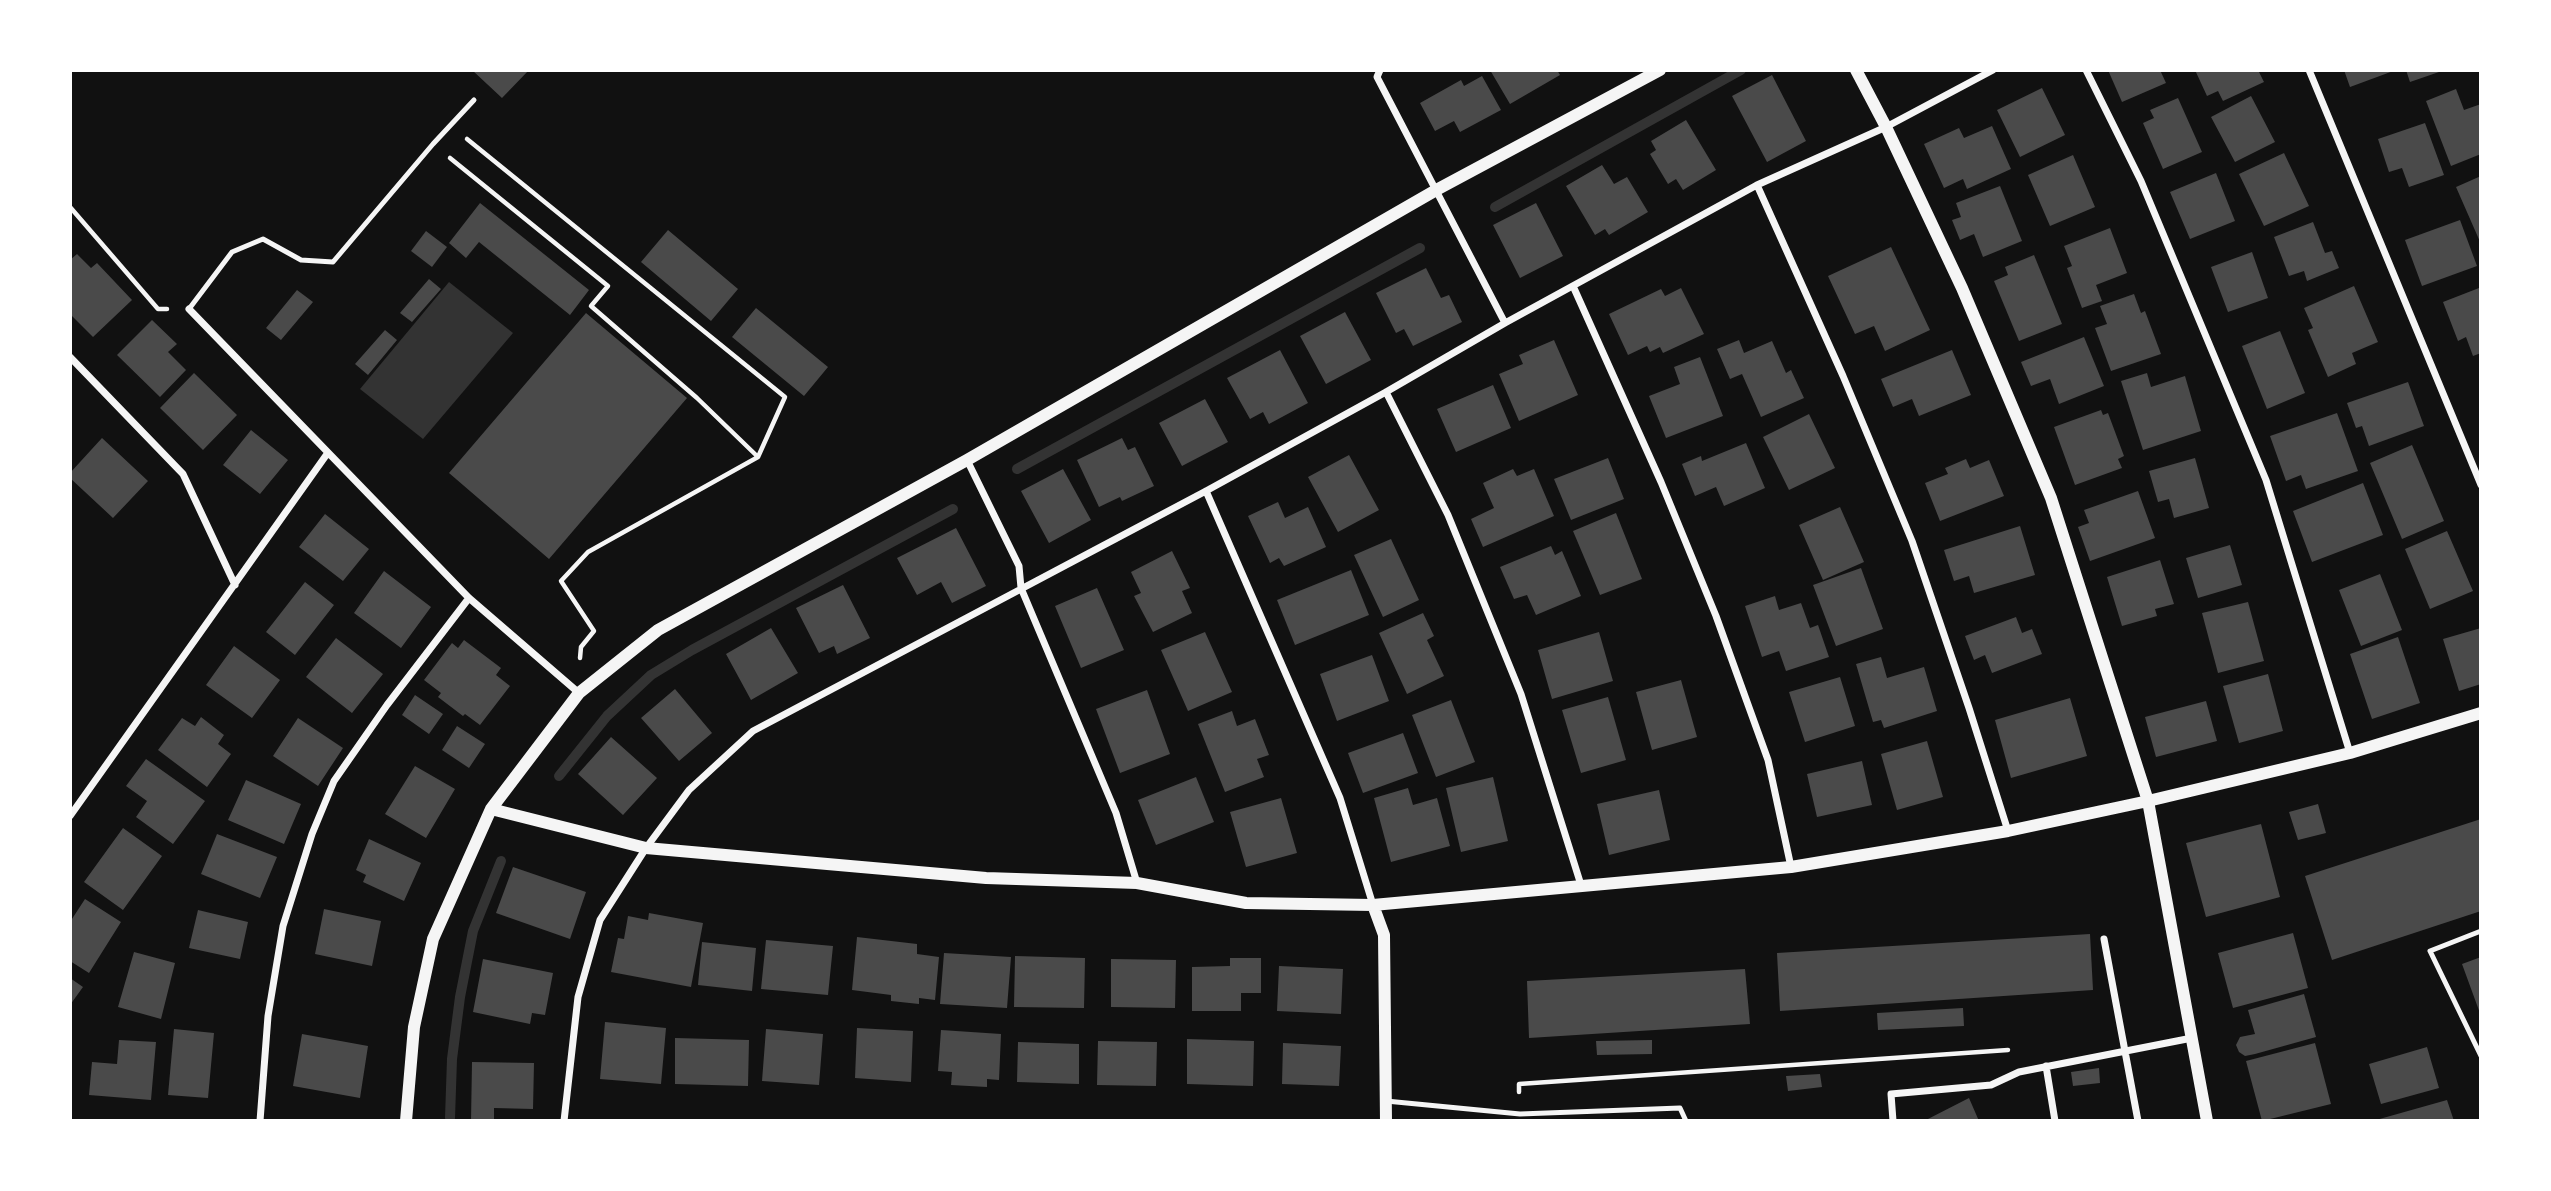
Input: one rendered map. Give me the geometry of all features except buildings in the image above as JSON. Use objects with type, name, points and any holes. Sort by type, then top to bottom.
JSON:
[{"type":"street","points":[[1380,70],[1377,77],[1438,189],[1505,323]]},
{"type":"street","points":[[406,1121],[414,1027],[433,939],[491,809],[579,693],[658,630],[967,460],[1438,189],[1660,70]]},
{"type":"street","points":[[1856,70],[1962,288],[2051,498],[2148,801],[2207,1121]]},
{"type":"street","points":[[564,1121],[578,997],[600,920],[646,848],[689,790],[753,731],[1206,491],[1757,185],[1886,127],[1993,70]]},
{"type":"street","points":[[2086,70],[2141,181],[2266,480],[2350,753]]},
{"type":"street","points":[[2309,70],[2481,485]]},
{"type":"street","points":[[1757,185],[1843,376],[1912,541],[2008,831]]},
{"type":"street","points":[[1573,286],[1661,482],[1716,615],[1768,760],[1791,867]]},
{"type":"street","points":[[189,309],[469,598],[579,693]]},
{"type":"street","points":[[70,357],[183,474],[235,585]]},
{"type":"street","points":[[1387,392],[1448,515],[1521,694],[1581,886]]},
{"type":"street","points":[[70,816],[327,454]]},
{"type":"street","points":[[967,460],[1020,566],[1021,588],[1116,813],[1137,883]]},
{"type":"street","points":[[1206,491],[1340,798],[1384,935],[1386,1121]]},
{"type":"street","points":[[260,1121],[268,1016],[283,926],[312,834],[334,781],[387,705],[469,598]]},
{"type":"street","points":[[491,809],[646,848],[986,878],[1137,883],[1246,903],[1373,905],[1791,867],[2008,831],[2350,753],[2481,713]]},
{"type":"street","points":[[2104,939],[2138,1121]]},
{"type":"street","points":[[1893,1121],[1891,1094],[1991,1085],[2019,1072],[2192,1038]]},
{"type":"street","points":[[2046,1066],[2055,1121]]},
{"type":"lane","points":[[189,309],[232,252],[263,239],[301,260],[333,262],[449,125],[474,100]]},
{"type":"lane","points":[[2481,931],[2430,951],[2481,1056]]},
{"type":"lane","points":[[1386,1101],[1520,1114],[1680,1108],[1686,1121]]},
{"type":"path","points":[[449,125],[785,397],[758,457],[588,552],[561,580],[594,631]]},
{"type":"path","points":[[433,144],[608,286],[592,306],[697,398],[758,457]]},
{"type":"path","points":[[70,207],[158,309],[189,309]]},
{"type":"path","points":[[1520,1114],[1519,1084],[2009,1050],[2019,1072]]},
{"type":"shaded area","points":[[449,282],[513,333],[423,439],[360,389]]},
{"type":"waterway","points":[[1495,207],[1741,70]]},
{"type":"waterway","points":[[1017,469],[1420,248]]},
{"type":"waterway","points":[[559,776],[607,716],[651,675],[692,650],[953,509]]},
{"type":"waterway","points":[[450,1118],[452,1059],[460,997],[473,931],[501,861]]}]
